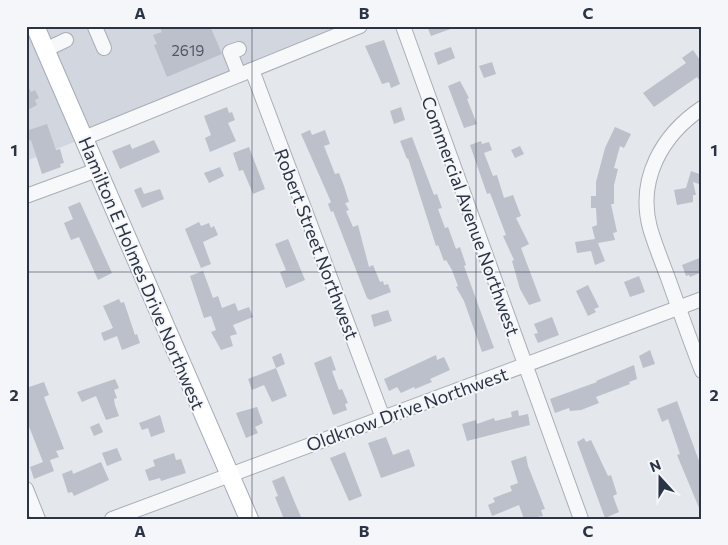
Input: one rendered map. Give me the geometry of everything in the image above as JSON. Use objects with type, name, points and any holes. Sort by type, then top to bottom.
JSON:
[{"type":"main road","name":"Hamilton E Holmes Drive Northwest","points":[[35,26],[249,519]]},
{"type":"street","points":[[84,138],[360,26]]},
{"type":"street","name":"Commercial Avenue Northwest","points":[[403,26],[581,519]]},
{"type":"street","points":[[95,27],[104,48]]},
{"type":"street","points":[[45,50],[66,40]]},
{"type":"street","name":"Robert Street Northwest","points":[[239,48],[230,52],[245,72],[383,418]]},
{"type":"street","points":[[702,108],[676,128],[662,146],[650,178],[647,196],[650,228],[702,371]]},
{"type":"street","points":[[26,196],[97,170]]},
{"type":"street","name":"Oldknow Drive Northwest","points":[[112,519],[702,299]]},
{"type":"street","points":[[26,489],[38,519]]},
{"type":"shaded area","points":[[26,26],[368,26],[26,161]]},
{"type":"building","points":[[165,26],[210,26],[222,54],[167,77],[154,45],[157,44],[153,35],[162,32],[160,28]]},
{"type":"building","points":[[427,26],[456,26],[456,27],[431,36]]},
{"type":"building","points":[[384,40],[400,84],[391,88],[389,82],[382,84],[365,46]]},
{"type":"building","points":[[451,47],[455,58],[438,65],[434,53]]},
{"type":"building","points":[[693,50],[702,63],[702,84],[697,77],[654,107],[643,93],[686,63],[682,58]]},
{"type":"building","points":[[492,62],[496,74],[484,78],[479,66]]},
{"type":"building","points":[[460,81],[469,98],[467,99],[477,124],[464,128],[448,86]]},
{"type":"building","points":[[26,82],[31,92],[35,90],[39,98],[35,100],[37,105],[26,111]]},
{"type":"building","points":[[227,107],[229,113],[232,112],[235,120],[228,123],[236,141],[210,152],[205,138],[211,135],[204,116]]},
{"type":"building","points":[[401,107],[405,120],[394,124],[390,111]]},
{"type":"building","points":[[47,124],[56,150],[60,149],[64,163],[60,164],[61,167],[42,174],[31,140],[26,141],[26,131]]},
{"type":"building","points":[[615,127],[631,134],[624,148],[620,146],[614,168],[618,169],[614,185],[614,204],[611,204],[617,232],[613,233],[615,240],[598,243],[605,261],[595,265],[591,251],[577,253],[575,242],[595,239],[592,227],[597,225],[596,208],[591,208],[591,196],[596,196],[596,182],[605,148]]},
{"type":"building","points":[[310,130],[312,135],[325,130],[330,144],[324,146],[335,174],[339,173],[349,202],[345,203],[349,210],[346,211],[353,227],[358,225],[369,267],[373,265],[380,282],[383,281],[384,285],[388,284],[391,292],[370,300],[367,298],[333,211],[331,212],[328,204],[331,202],[301,134]]},
{"type":"building","points":[[412,137],[434,195],[437,194],[442,208],[438,209],[445,228],[448,227],[456,249],[460,247],[466,265],[464,266],[494,348],[482,352],[464,301],[456,287],[458,286],[452,270],[446,260],[444,261],[438,245],[436,246],[408,158],[400,141]]},
{"type":"building","points":[[154,140],[160,152],[120,169],[112,151],[130,144],[132,149]]},
{"type":"building","points":[[481,141],[482,144],[489,142],[492,150],[484,153],[493,176],[497,175],[504,198],[513,195],[521,216],[516,218],[529,244],[521,248],[541,301],[529,305],[520,289],[512,261],[514,260],[503,236],[506,235],[490,193],[487,194],[470,145]]},
{"type":"building","points":[[520,146],[524,154],[515,158],[511,150]]},
{"type":"building","points":[[249,147],[265,189],[253,194],[243,170],[239,171],[233,153]]},
{"type":"building","points":[[220,167],[224,176],[209,183],[204,173]]},
{"type":"building","points":[[691,171],[702,175],[702,185],[693,182],[696,195],[693,195],[693,202],[677,205],[674,190],[686,188]]},
{"type":"building","points":[[141,187],[144,194],[160,189],[164,199],[142,208],[134,190]]},
{"type":"building","points":[[80,202],[112,273],[98,280],[79,237],[71,240],[64,223],[73,219],[68,207]]},
{"type":"building","points":[[199,222],[201,226],[209,223],[211,228],[214,226],[218,235],[203,242],[211,264],[201,268],[185,229]]},
{"type":"building","points":[[288,239],[305,280],[286,288],[280,272],[286,270],[275,244]]},
{"type":"building","points":[[702,257],[702,272],[690,277],[689,275],[686,276],[682,265]]},
{"type":"building","points":[[203,271],[213,298],[218,296],[222,308],[235,303],[238,311],[249,307],[253,317],[233,325],[237,334],[230,336],[233,346],[221,350],[211,332],[216,330],[211,316],[204,318],[190,276]]},
{"type":"building","points":[[639,276],[645,292],[630,297],[624,282]]},
{"type":"building","points":[[588,285],[599,307],[594,309],[596,312],[588,316],[576,291]]},
{"type":"building","points":[[119,299],[121,303],[124,302],[135,335],[137,334],[140,343],[122,350],[117,336],[104,341],[101,333],[113,328],[103,306]]},
{"type":"building","points":[[388,310],[392,321],[374,327],[371,315]]},
{"type":"building","points":[[552,317],[559,335],[538,343],[534,334],[538,333],[534,324]]},
{"type":"building","points":[[650,350],[655,364],[643,368],[639,356]]},
{"type":"building","points":[[281,353],[285,364],[276,368],[272,357]]},
{"type":"building","points":[[436,355],[437,360],[444,357],[450,370],[430,379],[432,382],[415,389],[414,387],[401,393],[397,387],[389,391],[384,379]]},
{"type":"building","points":[[331,356],[336,370],[332,371],[339,390],[342,389],[348,403],[345,404],[347,410],[333,415],[314,363]]},
{"type":"building","points":[[634,365],[637,379],[629,382],[630,384],[596,397],[599,403],[581,410],[570,411],[569,408],[555,413],[550,399],[597,382]]},
{"type":"building","points":[[276,368],[287,396],[272,402],[264,385],[252,390],[248,379]]},
{"type":"building","points":[[115,379],[119,388],[114,390],[117,398],[114,399],[119,416],[106,420],[96,396],[82,402],[77,392]]},
{"type":"building","points":[[44,382],[49,395],[44,397],[64,449],[56,451],[59,457],[50,460],[54,471],[34,479],[30,467],[43,462],[26,419],[26,388]]},
{"type":"building","points":[[677,401],[702,469],[702,515],[677,455],[680,454],[668,419],[662,422],[657,409]]},
{"type":"building","points":[[257,407],[263,423],[255,427],[258,433],[246,438],[236,413]]},
{"type":"building","points":[[518,410],[519,416],[528,414],[530,425],[467,441],[462,424],[476,420],[477,424],[494,418],[495,421],[512,417],[511,412]]},
{"type":"building","points":[[160,415],[165,432],[151,437],[148,428],[142,430],[139,423]]},
{"type":"building","points":[[99,423],[103,432],[94,436],[90,427]]},
{"type":"building","points":[[386,437],[393,455],[409,449],[415,466],[381,478],[368,443]]},
{"type":"building","points":[[584,438],[586,442],[591,440],[608,476],[611,475],[617,494],[613,496],[619,512],[605,518],[577,442]]},
{"type":"building","points":[[117,448],[122,460],[107,466],[102,453]]},
{"type":"building","points":[[345,452],[362,496],[349,501],[330,458]]},
{"type":"building","points":[[174,453],[176,460],[181,459],[186,473],[161,481],[160,478],[149,481],[145,470],[155,466],[153,460]]},
{"type":"building","points":[[526,456],[545,509],[541,510],[543,516],[524,519],[519,505],[492,516],[488,505],[495,502],[493,498],[512,491],[510,486],[518,483],[511,461]]},
{"type":"building","points":[[101,462],[109,480],[74,496],[72,492],[68,493],[62,474],[72,470],[73,474]]},
{"type":"building","points":[[284,476],[302,519],[284,519],[275,497],[278,496],[272,481]]}]
